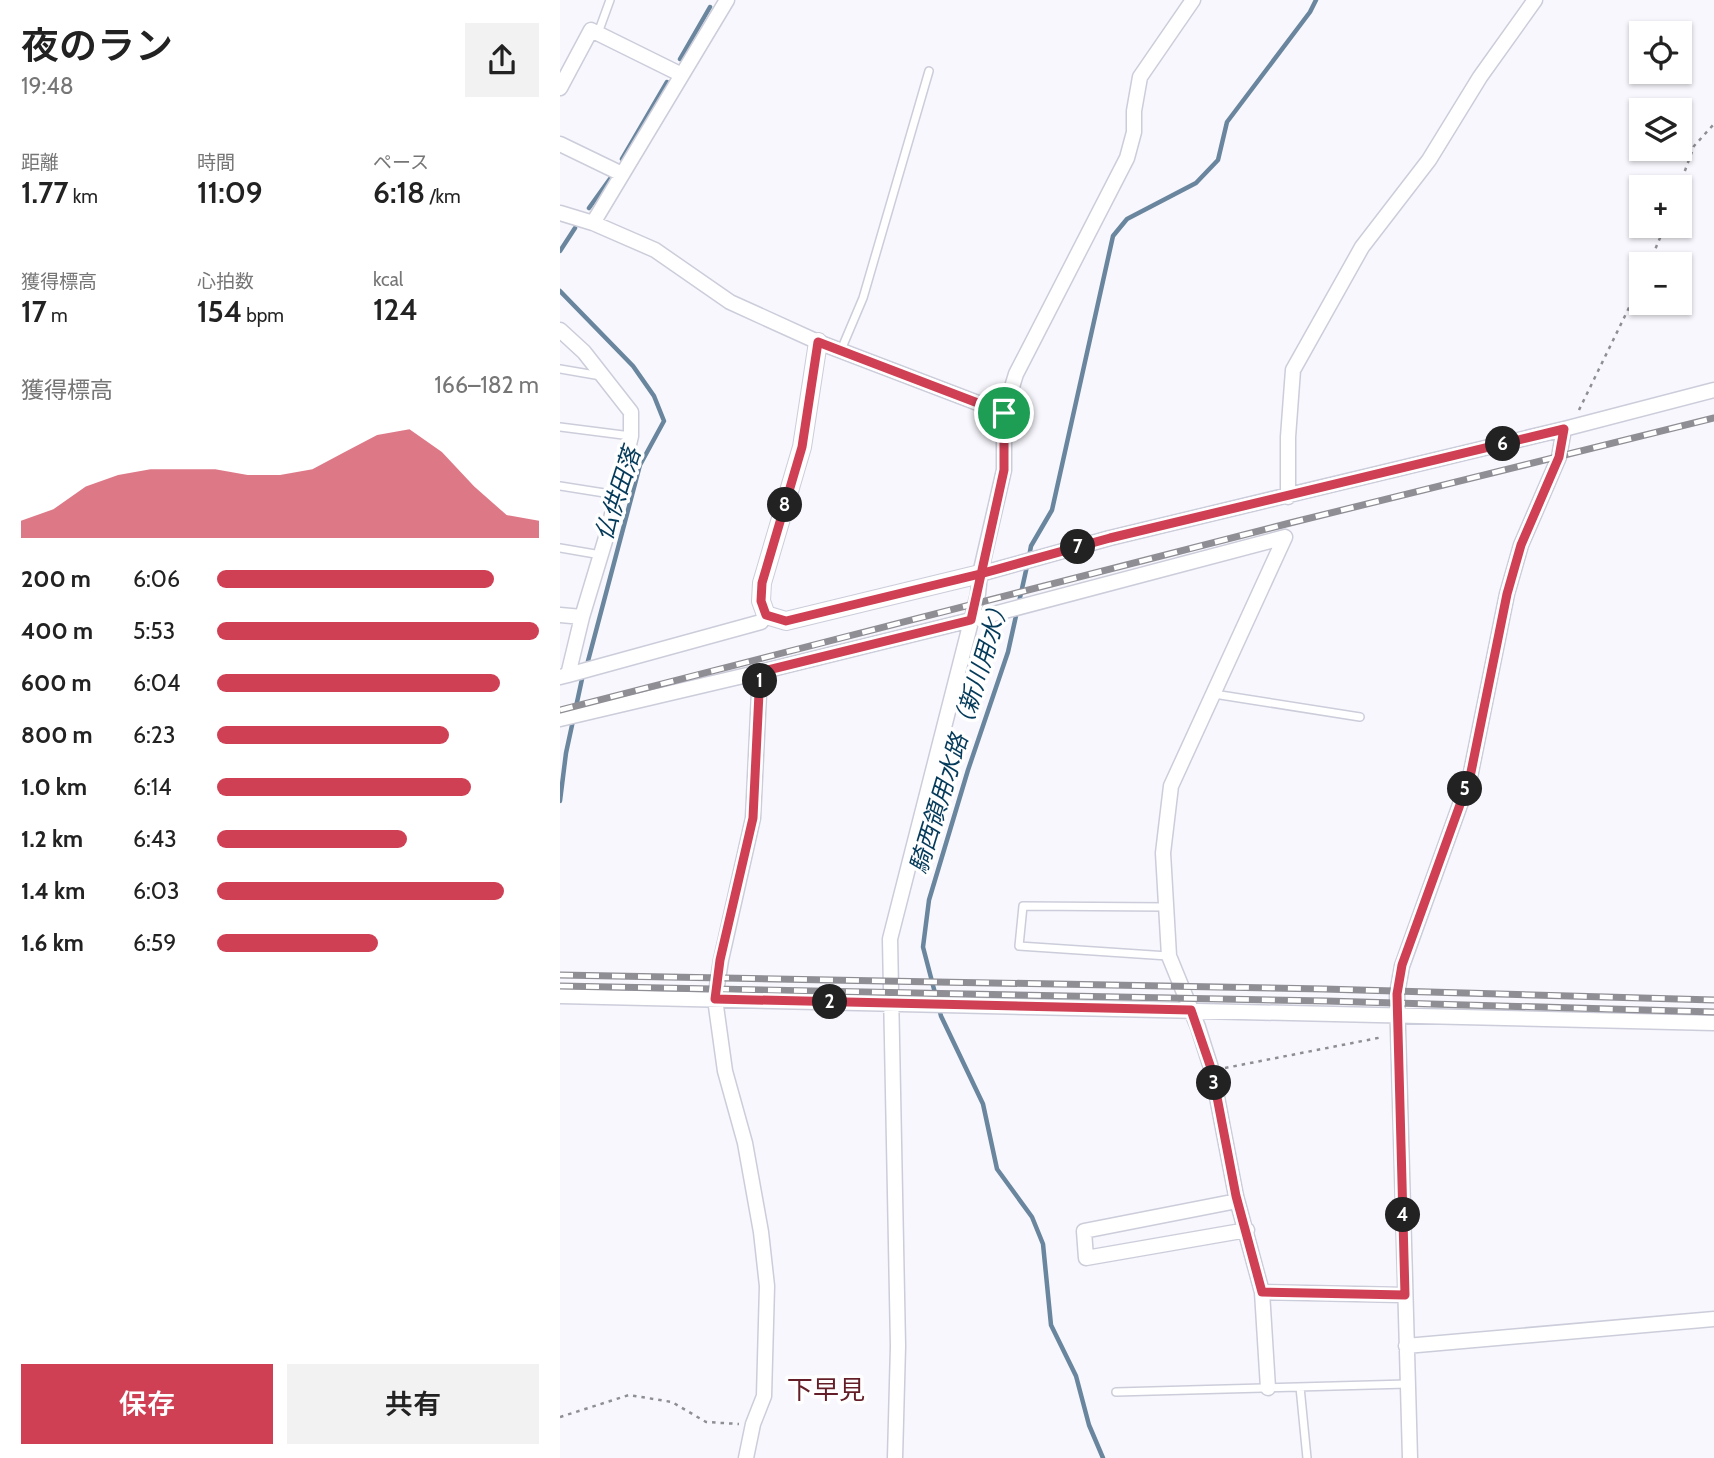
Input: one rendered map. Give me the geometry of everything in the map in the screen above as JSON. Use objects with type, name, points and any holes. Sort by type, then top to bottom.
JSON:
[{"type":"street","points":[[895,1458],[898,1346],[890,939],[978,594],[980,574],[1004,470],[1004,413],[1016,374],[1126,158],[1135,132],[1134,111],[1140,77],[1193,0]]},
{"type":"street","points":[[1287,497],[1293,370],[1362,247],[1429,160],[1480,77],[1535,0]]},
{"type":"street","points":[[593,223],[725,1]]},
{"type":"street","points":[[560,88],[591,30],[682,75]]},
{"type":"street","points":[[560,144],[622,174]]},
{"type":"street","points":[[560,213],[593,223],[655,250],[730,302],[818,342],[1004,413]]},
{"type":"street","points":[[560,330],[584,352],[631,412],[631,436],[617,495],[564,676]]},
{"type":"street","points":[[766,615],[761,601],[762,583],[802,447],[818,342]]},
{"type":"street","points":[[766,615],[786,621],[980,574],[1110,538],[1287,497],[1714,390]]},
{"type":"street","points":[[1410,1458],[1397,994],[1402,965],[1470,777],[1507,594],[1521,545],[1572,427]]},
{"type":"street","points":[[563,719],[971,620],[1285,537],[1171,786],[1163,853],[1169,956],[1212,1071],[1237,1201],[1262,1292],[1268,1388]]},
{"type":"street","points":[[560,615],[582,617]]},
{"type":"street","points":[[564,676],[761,622],[766,615]]},
{"type":"street","points":[[746,1458],[753,1424],[764,1396],[767,1286],[761,1232],[744,1143],[725,1071],[715,999],[720,960],[753,818],[760,672]]},
{"type":"street","points":[[560,996],[1714,1023]]},
{"type":"street","points":[[1237,1201],[1084,1231],[1086,1258],[1247,1230]]},
{"type":"street","points":[[1262,1292],[1405,1295]]},
{"type":"street","points":[[1406,1346],[1714,1320]]},
{"type":"lane","points":[[598,34],[611,0]]},
{"type":"lane","points":[[841,351],[863,298],[929,71]]},
{"type":"lane","points":[[560,369],[603,376]]},
{"type":"lane","points":[[560,427],[631,436]]},
{"type":"lane","points":[[560,486],[617,495]]},
{"type":"lane","points":[[560,548],[601,555]]},
{"type":"lane","points":[[1214,694],[1360,717]]},
{"type":"lane","points":[[1166,907],[1024,905],[1019,946],[1169,956]]},
{"type":"lane","points":[[1116,1392],[1407,1384]]},
{"type":"lane","points":[[1300,1387],[1307,1458]]},
{"type":"path","points":[[1683,175],[1694,146],[1714,124]]},
{"type":"path","points":[[1572,427],[1629,308]]},
{"type":"path","points":[[1212,1071],[1399,1034]]},
{"type":"path","points":[[560,1417],[629,1395],[672,1402],[706,1422],[753,1424]]},
{"type":"waterway","name":"騎西領用水路（新川用水）","points":[[1029,557],[1031,546],[1052,510],[1113,236],[1127,219],[1196,183],[1218,160],[1227,122],[1310,12],[1316,0]]},
{"type":"waterway","name":"仏供田落","points":[[680,59],[710,7]]},
{"type":"waterway","name":"仏供田落","points":[[622,159],[667,82]]},
{"type":"waterway","name":"仏供田落","points":[[589,208],[612,176]]},
{"type":"waterway","name":"仏供田落","points":[[560,251],[575,228]]},
{"type":"waterway","name":"仏供田落","points":[[560,291],[633,366],[654,396],[664,421],[640,465],[588,661]]},
{"type":"waterway","name":"騎西領用水路（新川用水）","points":[[1027,566],[1008,652],[968,770],[929,900],[923,947],[941,1016],[983,1104],[997,1169],[1032,1217],[1043,1244],[1051,1325],[1076,1376],[1089,1425],[1103,1458]]},
{"type":"waterway","name":"仏供田落","points":[[560,801],[566,753],[582,679]]},
{"type":"railway","points":[[560,710],[1290,523],[1714,418]]},
{"type":"railway","points":[[560,975],[1324,989],[1714,1000]]},
{"type":"railway","points":[[560,986],[1326,1001],[1714,1012]]},
{"type":"district","name":"下早見","points":[[826,1390]]},
{"type":"route","points":[[1004,413],[818,342],[802,447],[762,583],[761,601],[766,615],[786,621],[980,574],[1110,538],[1564,429],[1559,457],[1521,545],[1507,594],[1470,777],[1402,965],[1397,994],[1405,1295],[1262,1292],[1236,1196],[1212,1071],[1191,1010],[715,999],[720,960],[753,818],[760,672],[971,620],[978,594],[980,574],[1004,470],[1004,413]]}]
